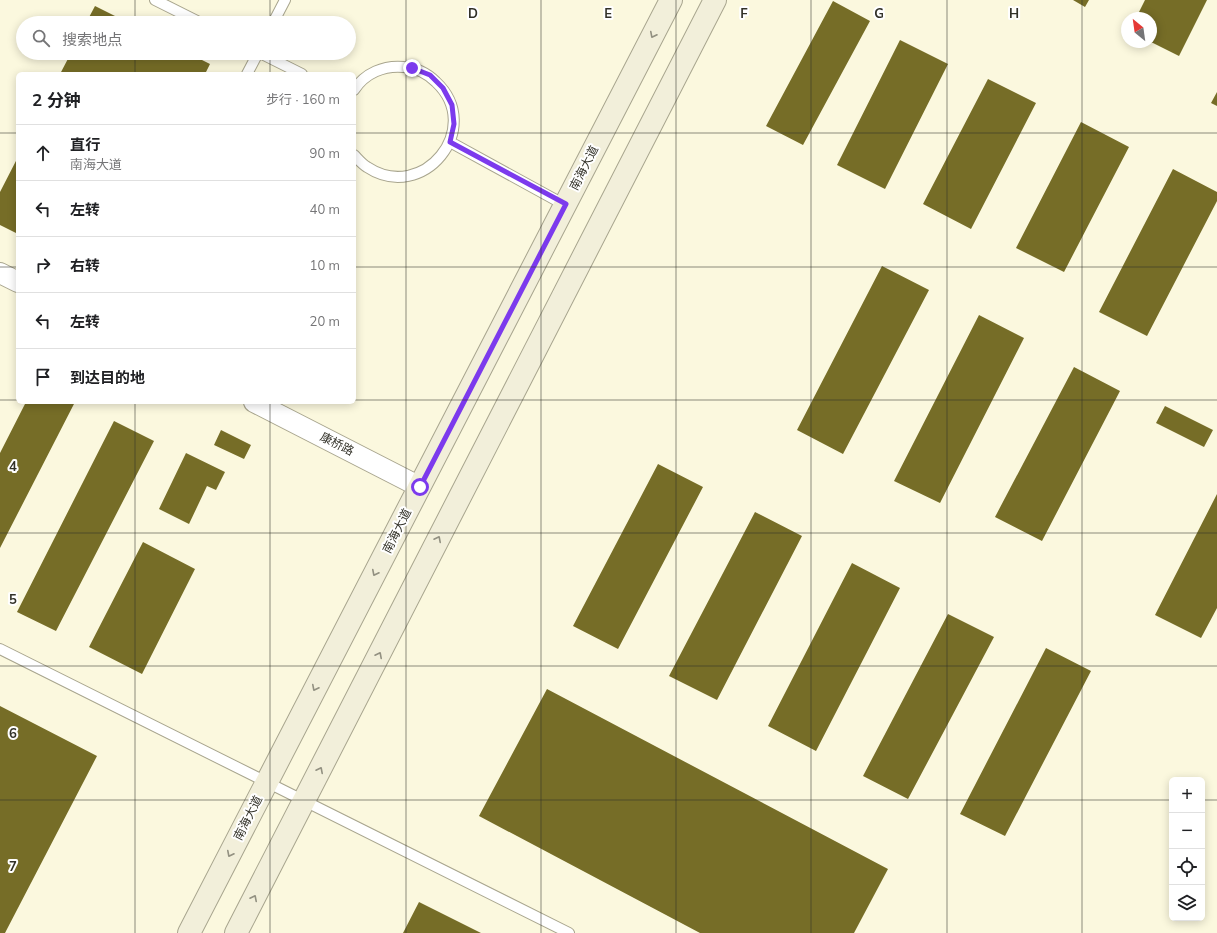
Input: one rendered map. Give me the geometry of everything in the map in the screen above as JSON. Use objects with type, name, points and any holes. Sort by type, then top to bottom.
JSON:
[{"type":"main road","name":"南海大道","points":[[188,933],[671,0]]},
{"type":"main road","points":[[236,933],[715,0]]},
{"type":"street","points":[[0,273],[16,281]]},
{"type":"street","name":"康桥路","points":[[258,404],[420,487]]},
{"type":"lane","points":[[155,0],[187,16]]},
{"type":"lane","points":[[277,16],[285,0]]},
{"type":"lane","points":[[248,72],[255,60]]},
{"type":"lane","points":[[273,60],[298,72]]},
{"type":"lane","points":[[356,87],[360,82],[375,71],[394,66],[412,68],[430,75],[443,88],[452,105],[454,124],[450,142],[439,159],[424,171],[405,177],[385,175],[367,167],[356,157]]},
{"type":"lane","points":[[450,142],[566,204]]},
{"type":"lane","points":[[0,649],[569,933]]},
{"type":"building","points":[[1073,0],[1089,0],[1085,7]]},
{"type":"building","points":[[1145,0],[1207,0],[1179,56],[1157,45],[1157,12],[1139,12]]},
{"type":"building","points":[[833,1],[870,21],[803,145],[766,126]]},
{"type":"building","points":[[95,6],[115,16],[90,16]]},
{"type":"building","points":[[900,40],[948,64],[885,189],[837,165]]},
{"type":"building","points":[[67,60],[202,60],[210,64],[206,72],[61,72]]},
{"type":"building","points":[[988,79],[1036,103],[971,229],[923,204]]},
{"type":"building","points":[[1217,92],[1217,106],[1211,103]]},
{"type":"building","points":[[1081,122],[1129,147],[1064,272],[1016,248]]},
{"type":"building","points":[[16,161],[16,233],[0,225],[0,192]]},
{"type":"building","points":[[1173,169],[1217,192],[1217,201],[1147,336],[1099,312]]},
{"type":"building","points":[[882,266],[929,290],[843,454],[797,430]]},
{"type":"building","points":[[979,315],[1024,338],[940,503],[894,481]]},
{"type":"building","points":[[1074,367],[1120,391],[1042,541],[995,517]]},
{"type":"building","points":[[25,404],[74,404],[0,548],[0,453]]},
{"type":"building","points":[[1165,406],[1213,430],[1204,447],[1156,423]]},
{"type":"building","points":[[114,421],[154,441],[56,631],[17,612]]},
{"type":"building","points":[[221,430],[251,445],[244,459],[214,445]]},
{"type":"building","points":[[186,453],[225,472],[216,490],[207,486],[189,524],[159,509]]},
{"type":"building","points":[[658,464],[703,487],[618,649],[573,626]]},
{"type":"building","points":[[1217,494],[1217,608],[1201,638],[1155,615]]},
{"type":"building","points":[[755,512],[802,536],[717,700],[669,676]]},
{"type":"building","points":[[143,542],[195,569],[142,674],[89,647]]},
{"type":"building","points":[[852,563],[900,588],[816,751],[768,726]]},
{"type":"building","points":[[948,614],[994,637],[908,799],[863,776]]},
{"type":"building","points":[[1046,648],[1091,671],[1005,836],[960,814]]},
{"type":"building","points":[[547,689],[888,869],[854,933],[700,933],[479,816]]},
{"type":"building","points":[[0,706],[97,756],[5,933],[0,933]]},
{"type":"building","points":[[419,902],[481,933],[403,933]]},
{"type":"route","points":[[412,68],[430,75],[443,88],[452,105],[454,124],[450,142],[566,204],[420,487]]}]
